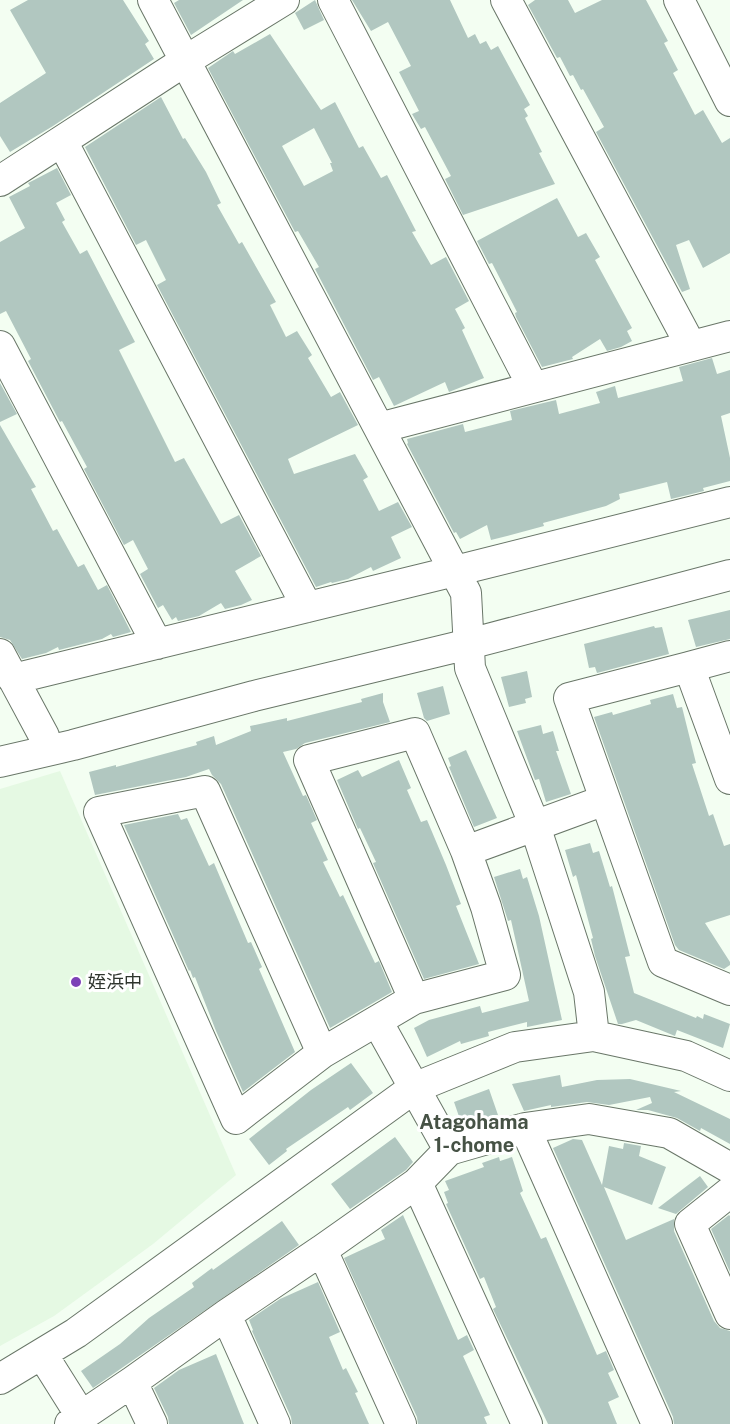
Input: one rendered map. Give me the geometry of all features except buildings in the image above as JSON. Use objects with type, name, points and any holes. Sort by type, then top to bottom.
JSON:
[{"type":"street","points":[[153,0],[466,593],[470,668],[535,826],[589,992],[594,1036]]},
{"type":"street","points":[[0,181],[284,0]]},
{"type":"street","points":[[333,0],[533,387]]},
{"type":"street","points":[[506,0],[691,346]]},
{"type":"street","points":[[679,0],[730,101]]},
{"type":"street","points":[[62,141],[307,607]]},
{"type":"street","points":[[380,428],[730,336]]},
{"type":"street","points":[[0,346],[157,644]]},
{"type":"street","points":[[44,736],[7,667],[157,644],[730,502]]},
{"type":"street","points":[[0,762],[73,745],[254,696],[730,562]]},
{"type":"street","points":[[0,748],[730,575]]},
{"type":"street","points":[[730,656],[569,698],[663,962],[730,990]]},
{"type":"street","points":[[689,667],[730,779]]},
{"type":"street","points":[[322,1053],[205,790],[99,812],[236,1119],[322,1053],[414,999],[505,975],[486,907],[466,851],[415,733],[309,760],[414,999]]},
{"type":"street","points":[[466,851],[605,800]]},
{"type":"street","points":[[377,1021],[449,1150]]},
{"type":"street","points":[[0,1379],[76,1333],[414,1088],[515,1047],[594,1036],[686,1056],[730,1076]]},
{"type":"street","points":[[42,1354],[75,1420],[417,1183],[449,1150],[525,1128],[589,1119],[669,1133],[730,1168]]},
{"type":"street","points":[[525,1128],[657,1424]]},
{"type":"street","points":[[417,1183],[527,1424]]},
{"type":"street","points":[[730,1192],[690,1224],[730,1314]]},
{"type":"street","points":[[322,1250],[401,1424]]},
{"type":"street","points":[[226,1315],[275,1424]]},
{"type":"street","points":[[132,1382],[152,1424]]},
{"type":"shaded area","name":"姪浜中","points":[[60,771],[236,1175],[153,1244],[54,1316],[0,1346],[0,789]]},
{"type":"place","name":"姪浜中","points":[[76,982]]},
{"type":"district","name":"Atagohama 1-chome","points":[[474,1134]]}]
